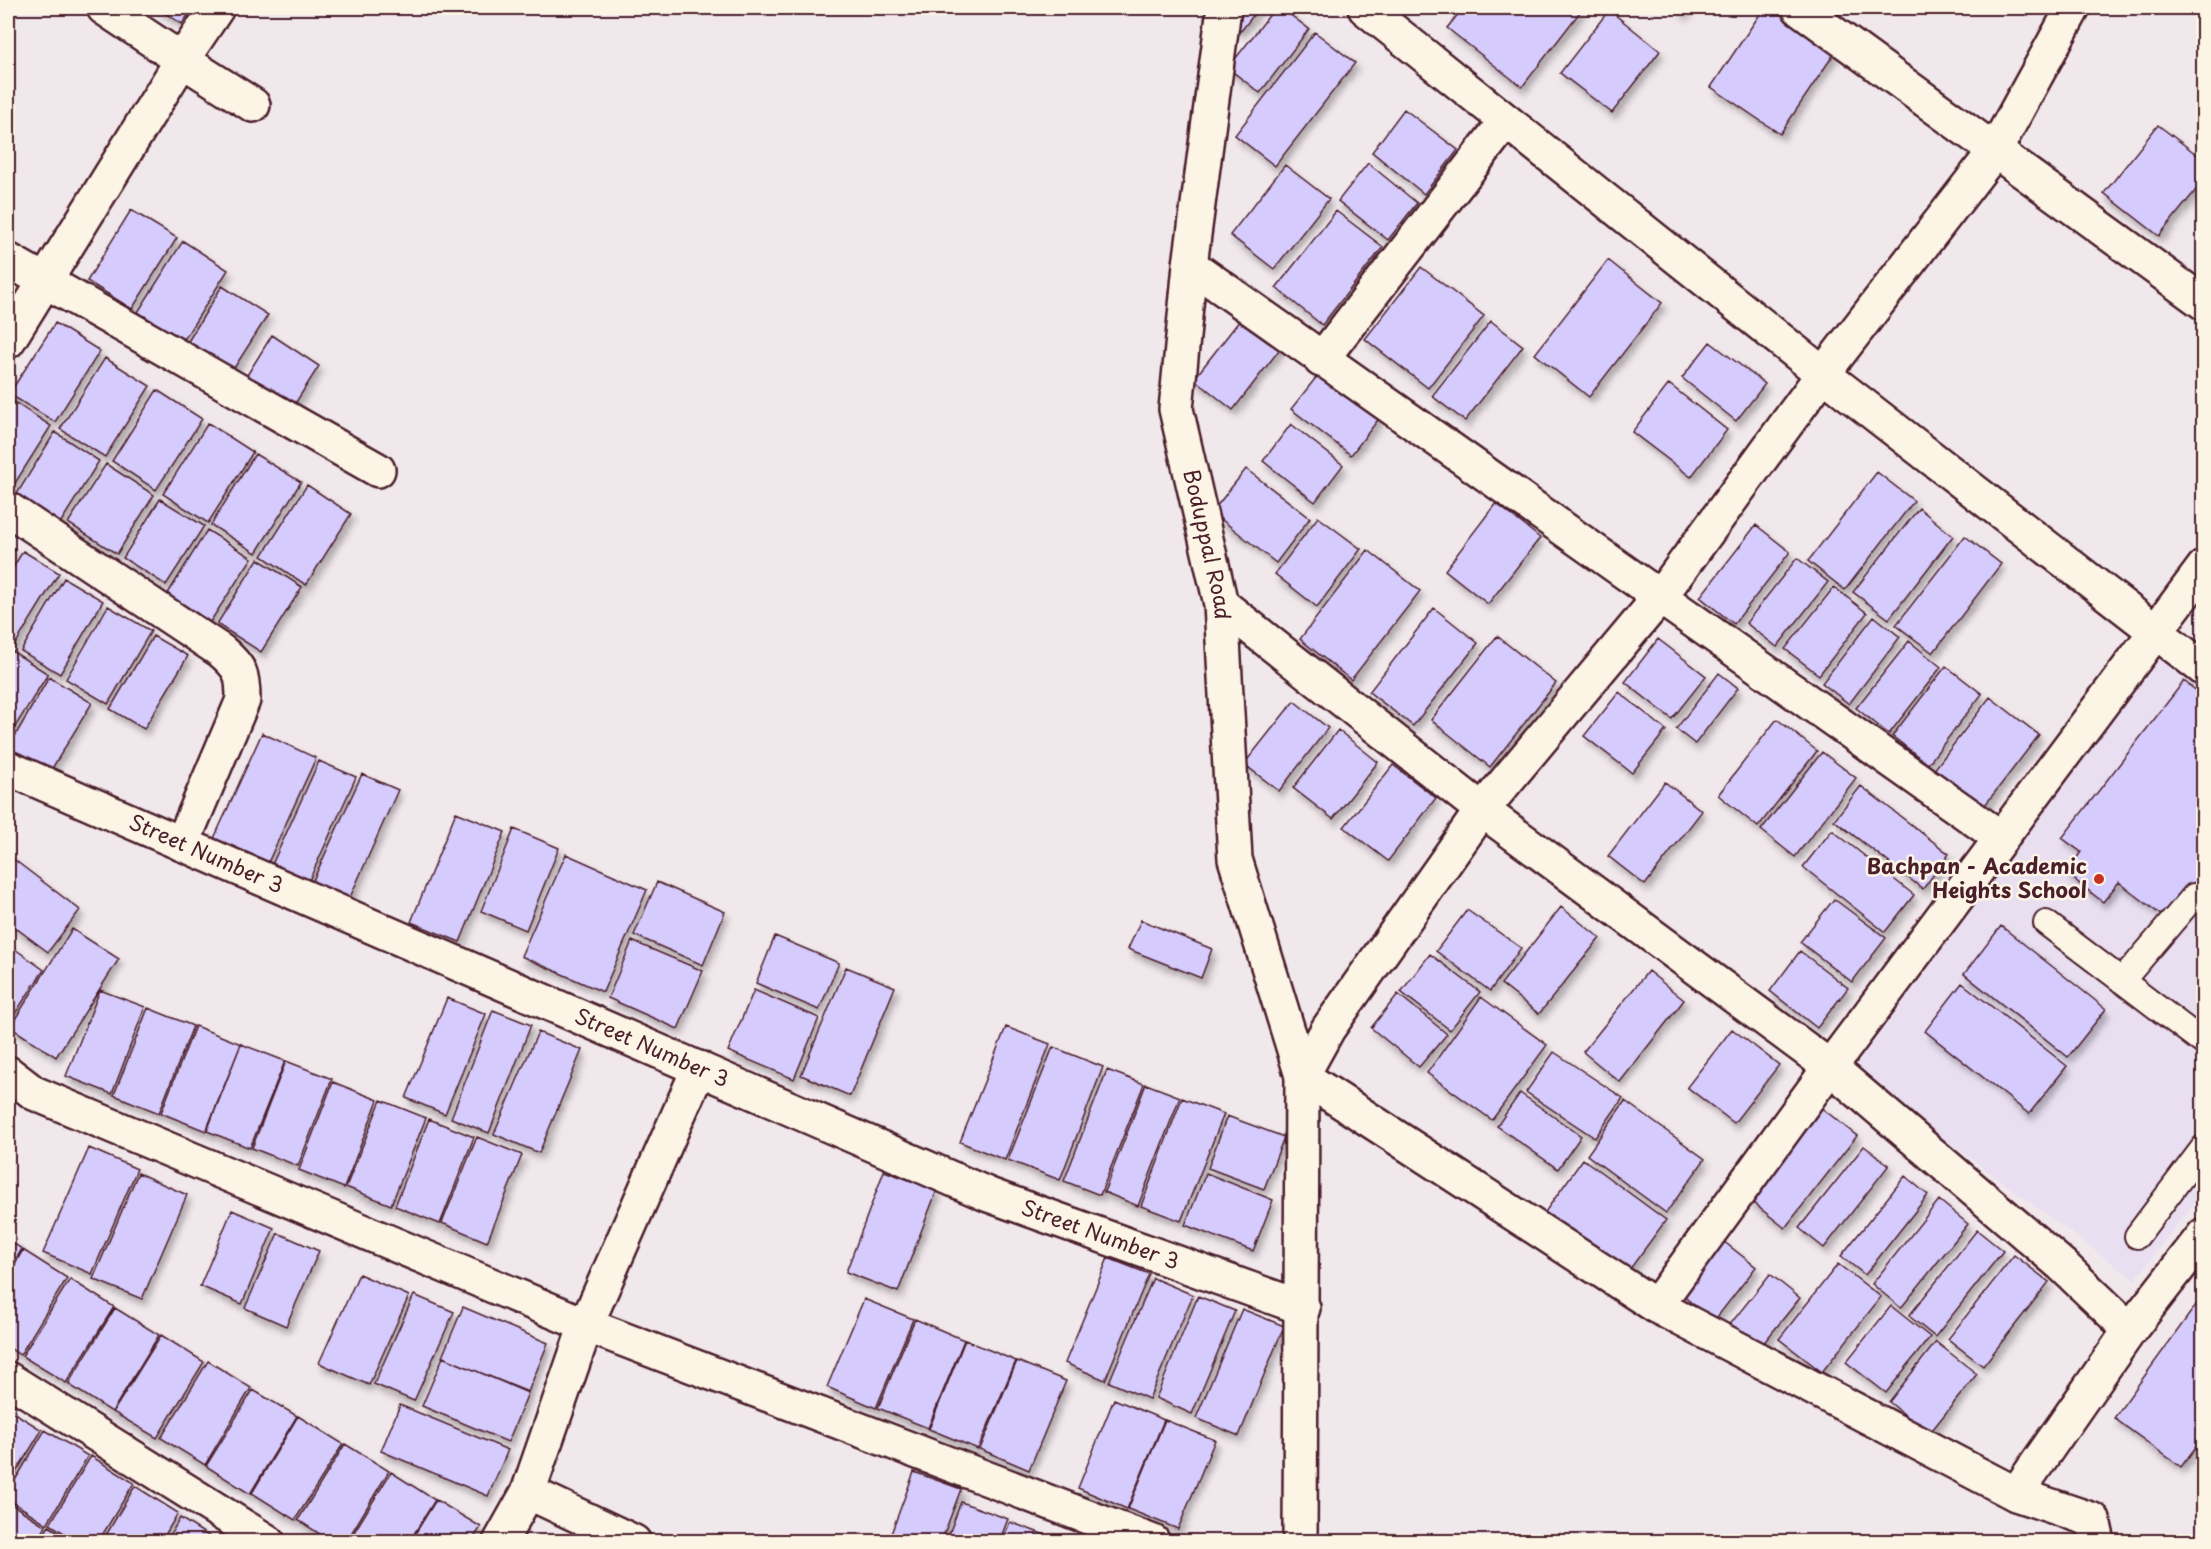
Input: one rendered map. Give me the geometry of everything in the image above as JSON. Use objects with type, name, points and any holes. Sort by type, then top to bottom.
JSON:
[{"type":"street","points":[[104,8],[253,105]]},
{"type":"street","points":[[8,341],[182,60],[217,8]]},
{"type":"street","name":"Boduppal Road","points":[[1224,8],[1190,265],[1176,409],[1221,604],[1235,859],[1302,1076]]},
{"type":"street","points":[[1365,8],[1823,374],[2204,669]]},
{"type":"street","points":[[1799,8],[2204,303]]},
{"type":"street","points":[[1300,1542],[1303,1308],[1302,1076],[1328,1029],[1482,810],[1659,598],[1823,374],[1994,152],[2073,8]]},
{"type":"street","points":[[1321,360],[1506,121]]},
{"type":"street","points":[[8,260],[43,282],[378,470]]},
{"type":"street","points":[[1190,265],[1321,360],[2001,838]]},
{"type":"street","points":[[8,508],[237,664],[243,680],[243,700],[182,844]]},
{"type":"street","points":[[1656,1306],[1830,1067],[2204,567]]},
{"type":"street","points":[[1221,604],[1482,810],[1830,1067],[2062,1265],[2130,1329]]},
{"type":"street","name":"Street Number 3","points":[[8,768],[989,1195],[1303,1308]]},
{"type":"street","points":[[500,1542],[528,1492],[586,1325],[699,1068]]},
{"type":"street","points":[[8,1073],[34,1093],[586,1325],[1153,1542]]},
{"type":"street","points":[[1302,1076],[1656,1306],[2016,1494],[2093,1520],[2098,1542]]},
{"type":"street","points":[[2016,1494],[2130,1329],[2204,1235]]},
{"type":"street","points":[[8,1379],[268,1542]]},
{"type":"street","points":[[528,1492],[634,1542]]},
{"type":"lane","points":[[2122,981],[2200,893]]},
{"type":"lane","points":[[2046,923],[2204,1043]]},
{"type":"lane","points":[[2137,1236],[2204,1148]]},
{"type":"shaded area","name":"Bachpan - Academic Heights School","points":[[2162,653],[2203,687],[2203,1191],[2135,1280],[1852,1071]]},
{"type":"building","points":[[157,8],[193,8],[182,24]]},
{"type":"building","points":[[1232,8],[1259,8],[1241,31],[1224,18]]},
{"type":"building","points":[[1275,8],[1281,8],[1309,29],[1260,93],[1228,68]]},
{"type":"building","points":[[1463,8],[1583,8],[1522,87],[1447,28]]},
{"type":"building","points":[[1676,8],[1689,8],[1684,14]]},
{"type":"building","points":[[1764,8],[1771,8],[1836,51],[1780,134],[1711,87]]},
{"type":"building","points":[[1609,10],[1660,51],[1612,113],[1560,73]]},
{"type":"building","points":[[1315,32],[1355,63],[1275,166],[1235,135]]},
{"type":"building","points":[[1404,109],[1458,150],[1424,194],[1372,152]]},
{"type":"building","points":[[2158,125],[2204,160],[2204,180],[2159,236],[2104,193]]},
{"type":"building","points":[[1368,163],[1417,203],[1388,240],[1338,201]]},
{"type":"building","points":[[1285,165],[1329,199],[1274,269],[1230,235]]},
{"type":"building","points":[[131,210],[177,238],[132,309],[87,281]]},
{"type":"building","points":[[1336,211],[1383,247],[1322,325],[1276,288]]},
{"type":"building","points":[[183,241],[228,270],[183,341],[138,312]]},
{"type":"building","points":[[1608,260],[1662,303],[1589,397],[1535,354]]},
{"type":"building","points":[[1421,267],[1484,316],[1428,388],[1365,339]]},
{"type":"building","points":[[222,286],[268,315],[229,376],[184,348]]},
{"type":"building","points":[[8,291],[13,294],[8,304]]},
{"type":"building","points":[[1247,311],[1286,341],[1233,410],[1194,379]]},
{"type":"building","points":[[1491,321],[1523,346],[1465,421],[1432,396]]},
{"type":"building","points":[[55,323],[100,351],[55,422],[9,394]]},
{"type":"building","points":[[272,335],[319,366],[291,410],[244,380]]},
{"type":"building","points":[[1710,342],[1765,384],[1736,421],[1682,378]]},
{"type":"building","points":[[105,358],[150,386],[105,457],[60,429]]},
{"type":"building","points":[[1322,370],[1381,416],[1351,455],[1291,409]]},
{"type":"building","points":[[1669,384],[1727,430],[1691,477],[1632,432]]},
{"type":"building","points":[[157,390],[202,419],[156,490],[112,461]]},
{"type":"building","points":[[8,398],[51,426],[10,491],[8,489]]},
{"type":"building","points":[[208,423],[253,452],[208,523],[163,494]]},
{"type":"building","points":[[1291,424],[1343,465],[1315,502],[1263,461]]},
{"type":"building","points":[[55,432],[99,461],[59,525],[15,497]]},
{"type":"building","points":[[255,454],[301,482],[256,553],[211,525]]},
{"type":"building","points":[[106,464],[154,495],[117,554],[68,523]]},
{"type":"building","points":[[1246,469],[1310,518],[1276,563],[1212,512]]},
{"type":"building","points":[[1877,472],[1914,501],[1845,590],[1808,561]]},
{"type":"building","points":[[307,485],[351,514],[306,585],[262,556]]},
{"type":"building","points":[[160,499],[204,526],[166,585],[123,558]]},
{"type":"building","points":[[1496,503],[1540,538],[1488,604],[1445,570]]},
{"type":"building","points":[[1919,508],[1953,536],[1889,619],[1853,592]]},
{"type":"building","points":[[1318,517],[1361,549],[1317,607],[1275,574]]},
{"type":"building","points":[[1756,525],[1790,552],[1734,624],[1700,597]]},
{"type":"building","points":[[207,530],[252,558],[210,622],[167,595]]},
{"type":"building","points":[[1965,536],[2001,564],[1933,653],[1896,625]]},
{"type":"building","points":[[8,545],[15,550],[8,562]]},
{"type":"building","points":[[1368,550],[1420,591],[1351,680],[1300,639]]},
{"type":"building","points":[[23,551],[59,573],[13,648],[8,644],[8,576]]},
{"type":"building","points":[[1797,558],[1828,582],[1777,647],[1746,623]]},
{"type":"building","points":[[258,559],[302,587],[261,652],[217,624]]},
{"type":"building","points":[[64,578],[103,601],[60,674],[21,651]]},
{"type":"building","points":[[1834,587],[1867,613],[1819,675],[1785,649]]},
{"type":"building","points":[[108,606],[151,631],[108,704],[66,679]]},
{"type":"building","points":[[1434,608],[1478,643],[1413,726],[1369,692]]},
{"type":"building","points":[[1874,616],[1900,637],[1849,704],[1822,683]]},
{"type":"building","points":[[153,636],[188,656],[144,729],[110,709]]},
{"type":"building","points":[[1497,636],[1556,683],[1490,767],[1431,720]]},
{"type":"building","points":[[1658,639],[1706,676],[1672,719],[1625,682]]},
{"type":"building","points":[[1909,641],[1941,667],[1889,734],[1856,708]]},
{"type":"building","points":[[12,651],[48,674],[8,738],[8,659]]},
{"type":"building","points":[[1946,666],[1982,694],[1928,764],[1892,736]]},
{"type":"building","points":[[1719,673],[1738,688],[1695,744],[1676,729]]},
{"type":"building","points":[[49,677],[92,703],[45,780],[8,757],[8,748]]},
{"type":"building","points":[[2184,681],[2204,697],[2204,870],[2166,919],[2119,882],[2103,902],[2066,873],[2081,852],[2062,838]]},
{"type":"building","points":[[1619,692],[1666,730],[1632,773],[1584,736]]},
{"type":"building","points":[[1990,697],[2039,735],[1979,813],[1930,775]]},
{"type":"building","points":[[1294,701],[1328,728],[1279,791],[1244,764]]},
{"type":"building","points":[[1777,719],[1817,751],[1758,827],[1718,795]]},
{"type":"building","points":[[1338,730],[1378,762],[1333,819],[1293,788]]},
{"type":"building","points":[[262,733],[316,758],[265,869],[211,845]]},
{"type":"building","points":[[1822,752],[1856,778],[1795,857],[1761,830]]},
{"type":"building","points":[[319,761],[356,777],[307,885],[270,869]]},
{"type":"building","points":[[1393,765],[1436,798],[1388,861],[1344,827]]},
{"type":"building","points":[[362,774],[398,790],[347,904],[310,887]]},
{"type":"building","points":[[1665,782],[1702,811],[1645,885],[1608,856]]},
{"type":"building","points":[[1861,786],[1949,854],[1923,889],[1834,820]]},
{"type":"building","points":[[456,812],[505,832],[460,942],[411,922]]},
{"type":"building","points":[[514,829],[559,848],[526,930],[481,911]]},
{"type":"building","points":[[1832,830],[1914,895],[1885,932],[1803,867]]},
{"type":"building","points":[[566,854],[647,890],[603,992],[521,956]]},
{"type":"building","points":[[8,855],[80,910],[48,952],[8,922]]},
{"type":"building","points":[[657,882],[725,912],[703,965],[634,935]]},
{"type":"building","points":[[1834,899],[1886,938],[1852,982],[1800,942]]},
{"type":"building","points":[[1561,907],[1600,938],[1539,1014],[1501,984]]},
{"type":"building","points":[[1467,910],[1521,948],[1490,991],[1436,951]]},
{"type":"building","points":[[1141,920],[1212,949],[1201,978],[1128,949]]},
{"type":"building","points":[[2001,926],[2106,1009],[2068,1057],[1964,974]]},
{"type":"building","points":[[72,929],[119,959],[56,1057],[10,1027]]},
{"type":"building","points":[[775,936],[839,963],[819,1010],[756,983]]},
{"type":"building","points":[[632,941],[703,971],[678,1029],[608,998]]},
{"type":"building","points":[[8,944],[44,970],[8,1024]]},
{"type":"building","points":[[1800,951],[1848,988],[1817,1028],[1770,991]]},
{"type":"building","points":[[1430,954],[1480,992],[1450,1030],[1401,992]]},
{"type":"building","points":[[846,967],[895,987],[850,1096],[801,1075]]},
{"type":"building","points":[[1648,971],[1684,1000],[1620,1082],[1583,1052]]},
{"type":"building","points":[[1962,983],[2067,1066],[2029,1114],[1925,1031]]},
{"type":"building","points":[[100,990],[145,1007],[112,1094],[66,1076]]},
{"type":"building","points":[[754,990],[819,1018],[794,1079],[728,1051]]},
{"type":"building","points":[[1398,994],[1447,1034],[1419,1067],[1371,1028]]},
{"type":"building","points":[[1481,997],[1547,1045],[1492,1120],[1427,1073]]},
{"type":"building","points":[[447,998],[486,1014],[445,1114],[406,1098]]},
{"type":"building","points":[[148,1008],[193,1026],[159,1113],[114,1095]]},
{"type":"building","points":[[493,1010],[531,1025],[489,1133],[451,1118]]},
{"type":"building","points":[[195,1026],[241,1044],[206,1131],[161,1113]]},
{"type":"building","points":[[1006,1027],[1050,1044],[1005,1160],[960,1142]]},
{"type":"building","points":[[1732,1029],[1779,1065],[1734,1123],[1687,1087]]},
{"type":"building","points":[[538,1032],[582,1050],[539,1153],[494,1134]]},
{"type":"building","points":[[241,1044],[285,1061],[250,1148],[207,1131]]},
{"type":"building","points":[[1053,1047],[1103,1067],[1060,1180],[1008,1160]]},
{"type":"building","points":[[1554,1052],[1623,1098],[1595,1138],[1526,1092]]},
{"type":"building","points":[[286,1061],[332,1079],[298,1166],[252,1148]]},
{"type":"building","points":[[1107,1070],[1144,1084],[1100,1195],[1064,1181]]},
{"type":"building","points":[[333,1082],[378,1100],[344,1188],[299,1170]]},
{"type":"building","points":[[1146,1084],[1180,1097],[1138,1206],[1104,1192]]},
{"type":"building","points":[[1520,1093],[1581,1136],[1558,1169],[1497,1126]]},
{"type":"building","points":[[1182,1098],[1224,1114],[1181,1221],[1141,1206]]},
{"type":"building","points":[[381,1100],[426,1118],[391,1205],[346,1187]]},
{"type":"building","points":[[1625,1101],[1705,1159],[1666,1213],[1587,1155]]},
{"type":"building","points":[[1819,1106],[1857,1136],[1785,1228],[1747,1198]]},
{"type":"building","points":[[1227,1116],[1284,1137],[1264,1189],[1208,1168]]},
{"type":"building","points":[[429,1119],[474,1137],[440,1224],[395,1206]]},
{"type":"building","points":[[477,1137],[522,1155],[487,1242],[442,1223]]},
{"type":"building","points":[[1864,1146],[1889,1165],[1824,1248],[1799,1228]]},
{"type":"building","points":[[89,1148],[137,1169],[92,1274],[43,1253]]},
{"type":"building","points":[[1583,1159],[1666,1220],[1627,1273],[1545,1212]]},
{"type":"building","points":[[884,1171],[937,1190],[898,1292],[846,1272]]},
{"type":"building","points":[[138,1173],[187,1195],[142,1299],[93,1279]]},
{"type":"building","points":[[1206,1173],[1273,1200],[1253,1251],[1185,1225]]},
{"type":"building","points":[[1905,1176],[1928,1195],[1865,1275],[1841,1256]]},
{"type":"building","points":[[1939,1200],[1968,1224],[1901,1308],[1872,1284]]},
{"type":"building","points":[[232,1210],[274,1228],[242,1304],[200,1286]]},
{"type":"building","points":[[1977,1230],[2003,1251],[1935,1337],[1909,1316]]},
{"type":"building","points":[[278,1233],[319,1251],[286,1326],[245,1308]]},
{"type":"building","points":[[1718,1237],[1756,1267],[1714,1321],[1676,1290]]},
{"type":"building","points":[[8,1240],[22,1249],[8,1272]]},
{"type":"building","points":[[23,1250],[67,1278],[20,1355],[8,1347],[8,1276]]},
{"type":"building","points":[[2014,1255],[2049,1282],[1983,1366],[1948,1339]]},
{"type":"building","points":[[1108,1258],[1149,1274],[1105,1380],[1065,1363]]},
{"type":"building","points":[[1838,1264],[1881,1297],[1822,1372],[1779,1339]]},
{"type":"building","points":[[359,1274],[409,1296],[369,1385],[319,1363]]},
{"type":"building","points":[[1770,1274],[1800,1298],[1754,1355],[1724,1332]]},
{"type":"building","points":[[1153,1278],[1193,1295],[1149,1399],[1109,1382]]},
{"type":"building","points":[[70,1279],[114,1307],[66,1383],[22,1356]]},
{"type":"building","points":[[2204,1294],[2204,1436],[2181,1467],[2114,1418]]},
{"type":"building","points":[[414,1295],[454,1312],[414,1401],[374,1384]]},
{"type":"building","points":[[1198,1296],[1235,1311],[1192,1414],[1156,1398]]},
{"type":"building","points":[[864,1299],[913,1319],[876,1408],[827,1387]]},
{"type":"building","points":[[1891,1306],[1930,1337],[1886,1393],[1846,1362]]},
{"type":"building","points":[[463,1307],[548,1343],[528,1392],[442,1357]]},
{"type":"building","points":[[115,1308],[159,1335],[112,1412],[68,1384]]},
{"type":"building","points":[[1242,1309],[1284,1326],[1239,1436],[1196,1418]]},
{"type":"building","points":[[915,1319],[964,1340],[928,1428],[878,1408]]},
{"type":"building","points":[[161,1335],[204,1362],[157,1438],[113,1412]]},
{"type":"building","points":[[965,1340],[1016,1361],[978,1449],[929,1429]]},
{"type":"building","points":[[1936,1342],[1977,1374],[1929,1434],[1889,1402]]},
{"type":"building","points":[[443,1357],[528,1393],[508,1442],[422,1406]]},
{"type":"building","points":[[208,1361],[251,1388],[205,1465],[161,1438]]},
{"type":"building","points":[[1017,1361],[1066,1381],[1029,1470],[980,1449]]},
{"type":"building","points":[[253,1390],[297,1416],[250,1494],[206,1466]]},
{"type":"building","points":[[1114,1399],[1164,1420],[1127,1509],[1078,1488]]},
{"type":"building","points":[[400,1405],[508,1450],[488,1496],[381,1451]]},
{"type":"building","points":[[8,1409],[42,1430],[8,1485]]},
{"type":"building","points":[[298,1416],[343,1444],[295,1520],[252,1493]]},
{"type":"building","points":[[1165,1420],[1215,1440],[1178,1529],[1128,1509]]},
{"type":"building","points":[[45,1430],[88,1456],[47,1524],[8,1499],[8,1492]]},
{"type":"building","points":[[345,1444],[389,1471],[346,1542],[332,1542],[298,1520]]},
{"type":"building","points":[[91,1456],[134,1483],[98,1542],[78,1542],[50,1524]]},
{"type":"building","points":[[391,1472],[435,1500],[409,1542],[348,1542]]},
{"type":"building","points":[[914,1472],[961,1489],[941,1542],[888,1542]]},
{"type":"building","points":[[135,1486],[178,1513],[161,1542],[102,1542]]},
{"type":"building","points":[[436,1500],[481,1527],[471,1542],[410,1542]]},
{"type":"building","points":[[8,1502],[46,1526],[37,1542],[8,1542]]},
{"type":"building","points":[[961,1502],[1008,1519],[999,1542],[946,1542]]},
{"type":"building","points":[[180,1518],[218,1542],[166,1542]]},
{"type":"building","points":[[1010,1522],[1056,1539],[1055,1542],[1002,1542]]},
{"type":"building","points":[[49,1526],[74,1542],[39,1542]]},
{"type":"place","name":"Bachpan - Academic Heights School","points":[[2099,879]]}]
